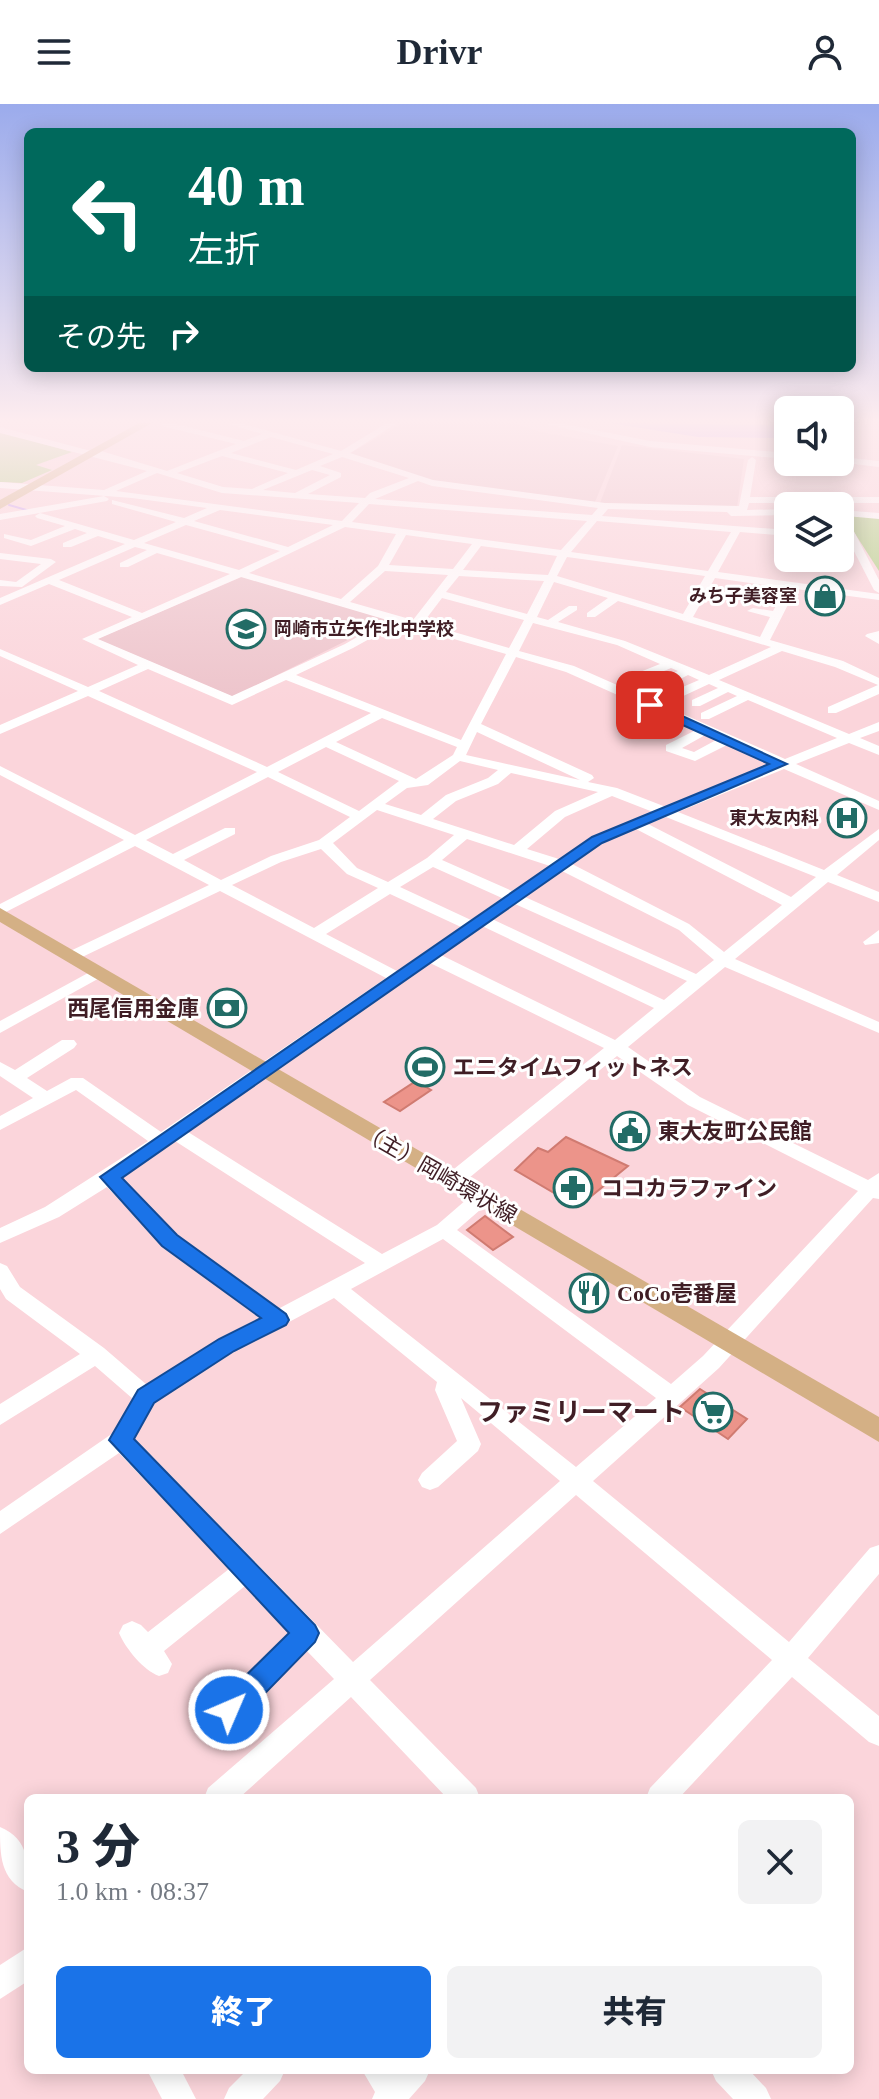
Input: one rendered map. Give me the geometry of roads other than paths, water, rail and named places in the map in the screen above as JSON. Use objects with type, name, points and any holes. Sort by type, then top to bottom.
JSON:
[{"type":"main road","name":"（主）岡崎環状線","points":[[0,912],[263,1071],[879,1431]]},
{"type":"street","points":[[43,516],[570,669],[705,723],[727,740],[879,806]]},
{"type":"street","points":[[168,516],[289,550]]},
{"type":"street","points":[[0,602],[198,516]]},
{"type":"street","points":[[289,516],[713,574],[764,586],[788,585],[879,597]]},
{"type":"street","points":[[351,516],[344,524],[241,573],[88,639],[232,701],[396,619]]},
{"type":"street","points":[[476,520],[480,516]]},
{"type":"street","points":[[564,530],[568,516]]},
{"type":"street","points":[[72,956],[276,859],[324,843],[403,784],[418,782],[460,751],[564,553],[598,516]]},
{"type":"street","points":[[635,516],[774,532]]},
{"type":"street","points":[[3,540],[31,543],[74,526]]},
{"type":"street","points":[[457,539],[466,529]]},
{"type":"street","points":[[686,619],[737,529]]},
{"type":"street","points":[[3,540],[19,530]]},
{"type":"street","points":[[343,603],[382,568],[403,531]]},
{"type":"street","points":[[67,545],[98,532]]},
{"type":"street","points":[[854,538],[879,590]]},
{"type":"street","points":[[416,624],[479,542]]},
{"type":"street","points":[[603,559],[615,545]]},
{"type":"street","points":[[124,565],[157,549]]},
{"type":"street","points":[[0,556],[51,562],[18,585],[0,583]]},
{"type":"street","points":[[382,568],[455,575],[552,578],[839,664],[879,682]]},
{"type":"street","points":[[763,641],[777,615],[788,585],[789,572]]},
{"type":"street","points":[[34,576],[142,617]]},
{"type":"street","points":[[441,594],[621,643],[879,751]]},
{"type":"street","points":[[591,615],[616,598]]},
{"type":"street","points":[[550,623],[573,608]]},
{"type":"street","points":[[753,611],[777,615]]},
{"type":"street","points":[[879,634],[871,636],[879,641]]},
{"type":"street","points":[[675,695],[781,647]]},
{"type":"street","points":[[0,652],[269,772],[361,817]]},
{"type":"street","points":[[639,677],[670,664]]},
{"type":"street","points":[[0,730],[148,665]]},
{"type":"street","points":[[657,686],[688,671]]},
{"type":"street","points":[[287,676],[382,713],[460,751],[508,768],[612,791]]},
{"type":"street","points":[[696,703],[727,688]]},
{"type":"street","points":[[832,710],[879,689]]},
{"type":"street","points":[[727,740],[695,757],[671,748],[747,696]]},
{"type":"street","points":[[0,912],[382,713]]},
{"type":"street","points":[[473,725],[612,791],[879,897]]},
{"type":"street","points":[[0,1236],[52,1212],[109,1177],[597,840],[879,726]]},
{"type":"street","points":[[326,742],[418,782],[462,795]]},
{"type":"street","points":[[423,820],[451,798],[493,781],[508,768]]},
{"type":"street","points":[[0,770],[398,978]]},
{"type":"street","points":[[518,849],[560,814],[612,791]]},
{"type":"street","points":[[375,805],[562,865],[684,927],[724,960],[879,1028]]},
{"type":"street","points":[[635,823],[792,904]]},
{"type":"street","points":[[175,859],[230,831]]},
{"type":"street","points":[[316,934],[432,861],[465,833]]},
{"type":"street","points":[[451,1182],[879,833]]},
{"type":"street","points":[[324,843],[352,871],[667,1008]]},
{"type":"street","points":[[432,861],[699,981]]},
{"type":"street","points":[[223,1794],[728,1344],[876,1188],[694,1101],[665,1085],[646,1066],[618,1048],[429,956]]},
{"type":"street","points":[[0,1028],[99,972]]},
{"type":"street","points":[[7,1073],[68,1044]]},
{"type":"street","points":[[7,1073],[47,1099]]},
{"type":"street","points":[[0,1124],[77,1082],[381,1263]]},
{"type":"street","points":[[109,1177],[169,1240],[278,1320]]},
{"type":"street","points":[[0,1524],[121,1440],[146,1397],[227,1345],[444,1230],[481,1198]]},
{"type":"street","points":[[444,1230],[670,1396]]},
{"type":"street","points":[[0,1271],[13,1293],[96,1354],[146,1397]]},
{"type":"street","points":[[335,1287],[449,1380],[469,1392],[879,1733]]},
{"type":"street","points":[[0,1416],[96,1354]]},
{"type":"street","points":[[430,1480],[470,1444],[446,1390],[449,1380]]},
{"type":"street","points":[[121,1440],[462,1794]]},
{"type":"street","points":[[664,1794],[790,1660],[879,1556]]},
{"type":"street","points":[[146,1649],[245,1571]]},
{"type":"street","points":[[229,1710],[306,1633]]},
{"type":"street","points":[[0,1841],[24,1873]]},
{"type":"street","points":[[0,1984],[24,1965]]},
{"type":"street","points":[[165,2074],[180,2099]]},
{"type":"street","points":[[240,2099],[265,2074]]},
{"type":"street","points":[[731,2074],[755,2099]]},
{"type":"place","name":"みち子美容室","points":[[825,596]]},
{"type":"place","name":"岡崎市立矢作北中学校","points":[[246,629]]},
{"type":"place","name":"東大友内科","points":[[847,818]]},
{"type":"place","name":"西尾信用金庫","points":[[227,1008]]},
{"type":"place","name":"エニタイムフィットネス","points":[[425,1067]]},
{"type":"place","name":"東大友町公民館","points":[[630,1131]]},
{"type":"place","name":"ココカラファイン","points":[[573,1188]]},
{"type":"place","name":"CoCo壱番屋","points":[[589,1293]]},
{"type":"place","name":"ファミリーマート","points":[[713,1412]]}]
